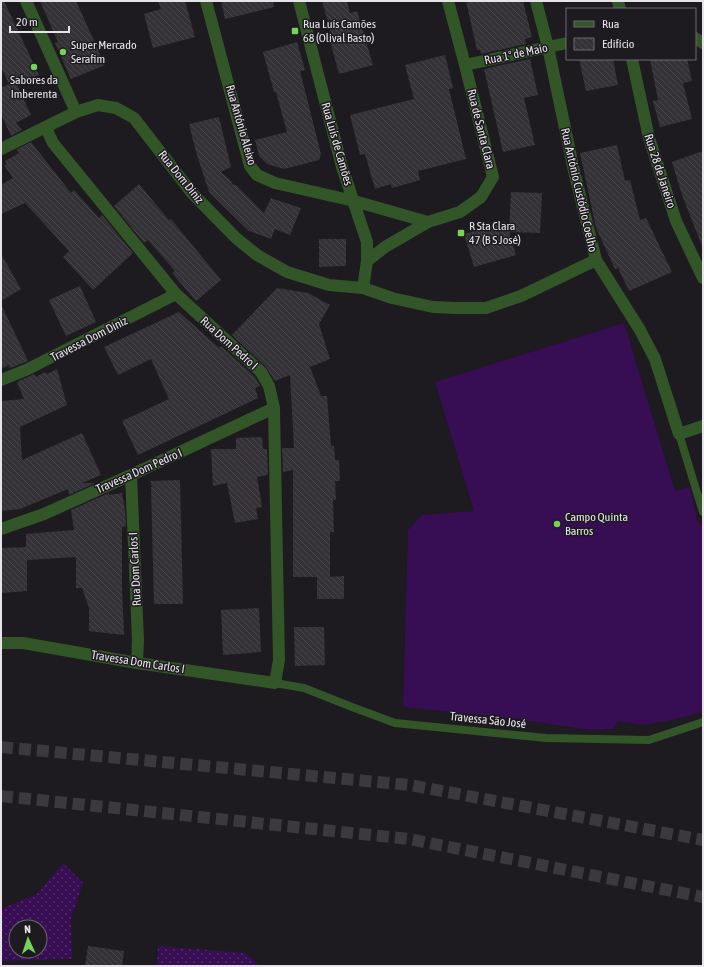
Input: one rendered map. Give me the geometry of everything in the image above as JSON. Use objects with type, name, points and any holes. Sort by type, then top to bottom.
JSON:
[{"type":"street","points":[[26,1],[76,112]]},
{"type":"street","name":"Rua António Aleixo","points":[[206,1],[250,166],[257,175],[275,184],[354,201]]},
{"type":"street","name":"Rua Luís de Camões","points":[[299,1],[342,167],[367,242],[367,261],[363,288]]},
{"type":"street","name":"Rua de Santa Clara","points":[[367,261],[385,247],[428,222],[460,212],[481,197],[493,177],[448,1]]},
{"type":"street","name":"Rua António Custódio Coelho","points":[[536,1],[548,47],[574,171],[596,260],[640,330],[655,359],[679,434]]},
{"type":"street","name":"Rua 1º de Maio","points":[[465,65],[566,43]]},
{"type":"street","name":"Rua 28 de Janeiro","points":[[632,60],[649,138],[676,221],[703,278]]},
{"type":"street","name":"Rua Dom Diniz","points":[[1,149],[76,112],[98,105],[116,108],[134,118],[192,193],[236,238],[257,255],[287,272],[329,285],[363,288],[392,298],[433,307],[486,308],[521,296],[596,260]]},
{"type":"street","name":"Rua Dom Pedro I","points":[[46,128],[53,143],[176,294],[261,372],[269,386],[274,408],[279,660],[276,683]]},
{"type":"street","points":[[354,201],[428,222]]},
{"type":"street","name":"Travessa Dom Diniz","points":[[1,380],[26,370],[176,294]]},
{"type":"street","name":"Travessa Dom Pedro I","points":[[1,529],[44,514],[274,408]]},
{"type":"street","points":[[679,434],[703,426]]},
{"type":"street","name":"Rua Dom Carlos I","points":[[131,475],[138,640],[137,663]]},
{"type":"street","name":"Travessa Dom Carlos I","points":[[1,643],[23,643],[137,663],[276,683]]},
{"type":"lane","points":[[679,434],[703,512]]},
{"type":"lane","name":"Travessa São José","points":[[276,683],[304,688],[395,723],[546,738],[649,740],[703,722]]},
{"type":"shaded area","name":"Campo Quinta Barros","points":[[624,323],[675,491],[690,487],[697,520],[703,528],[703,712],[668,721],[643,725],[618,721],[613,729],[588,730],[518,719],[403,707],[408,530],[422,515],[474,511],[435,382]]},
{"type":"shaded area","points":[[63,863],[83,883],[71,918],[72,959],[1,961],[1,909],[37,894]]},
{"type":"shaded area","points":[[158,946],[245,953],[257,963],[257,966],[157,966]]},
{"type":"building","points":[[1,1],[4,1],[39,75],[17,85],[31,115],[16,123],[22,130],[11,136],[1,114],[1,88],[9,84],[1,67]]},
{"type":"building","points":[[40,1],[76,1],[105,65],[71,79],[55,43],[58,42]]},
{"type":"building","points":[[158,1],[185,1],[195,37],[153,48],[144,14],[161,9]]},
{"type":"building","points":[[221,1],[273,1],[274,7],[225,19]]},
{"type":"building","points":[[322,1],[347,1],[350,13],[357,11],[373,65],[339,74],[329,37],[332,36]]},
{"type":"building","points":[[466,1],[523,1],[532,37],[525,39],[526,44],[481,54],[480,50],[477,50]]},
{"type":"building","points":[[297,42],[305,70],[300,71],[321,154],[319,160],[284,169],[267,164],[259,156],[255,140],[287,132],[263,52]]},
{"type":"building","points":[[445,55],[453,88],[449,89],[466,159],[418,171],[420,180],[392,188],[391,184],[375,189],[365,154],[360,155],[350,115],[414,99],[405,65]]},
{"type":"building","points":[[530,59],[538,95],[524,98],[535,145],[503,152],[484,69]]},
{"type":"building","points":[[579,60],[613,60],[618,85],[586,91]]},
{"type":"building","points":[[650,60],[687,60],[692,81],[683,83],[692,119],[660,127],[653,101],[658,100]]},
{"type":"building","points":[[219,117],[231,167],[221,172],[233,183],[230,184],[236,185],[264,213],[271,198],[301,208],[290,235],[275,229],[271,239],[249,231],[209,192],[189,124]]},
{"type":"building","points":[[31,142],[71,193],[74,190],[99,218],[102,215],[133,253],[93,290],[63,257],[69,251],[25,203],[1,214],[1,185],[13,178],[4,165],[7,164],[5,161],[19,153],[17,149]]},
{"type":"building","points":[[617,145],[625,181],[630,180],[640,220],[646,218],[672,272],[629,291],[618,268],[615,269],[596,228],[580,153]]},
{"type":"building","points":[[703,151],[702,246],[682,195],[672,162]]},
{"type":"building","points":[[139,184],[169,220],[171,219],[221,280],[196,301],[172,273],[175,271],[148,240],[144,243],[114,206]]},
{"type":"building","points":[[511,192],[542,193],[540,233],[509,232]]},
{"type":"building","points":[[506,222],[516,255],[474,267],[464,234]]},
{"type":"building","points":[[319,239],[346,239],[346,266],[319,267]]},
{"type":"building","points":[[1,254],[21,289],[1,301]]},
{"type":"building","points":[[80,286],[96,322],[66,336],[49,300]]},
{"type":"building","points":[[277,288],[308,293],[330,305],[319,324],[330,359],[310,367],[321,396],[327,396],[331,446],[334,446],[335,460],[339,460],[340,481],[335,481],[336,500],[333,500],[334,532],[330,532],[330,577],[344,576],[344,599],[317,599],[317,577],[293,577],[293,470],[283,472],[282,448],[294,448],[290,375],[275,381],[266,367],[232,335]]},
{"type":"building","points":[[1,304],[28,361],[10,368],[9,365],[1,369]]},
{"type":"building","points":[[179,312],[219,348],[221,346],[255,377],[260,386],[255,388],[258,398],[138,455],[122,421],[169,399],[151,359],[118,375],[104,347]]},
{"type":"building","points":[[57,369],[67,405],[20,427],[22,460],[82,433],[101,475],[82,483],[95,483],[69,495],[68,489],[20,509],[1,511],[1,401],[24,399],[17,382],[34,374],[36,377],[45,372],[47,374]]},
{"type":"building","points":[[262,437],[263,449],[267,449],[268,475],[257,477],[262,507],[256,508],[258,519],[235,523],[227,483],[213,486],[211,449],[236,449],[236,438]]},
{"type":"building","points":[[180,480],[183,604],[154,604],[152,487],[150,481]]},
{"type":"building","points":[[109,493],[109,495],[122,493],[125,510],[126,526],[122,527],[124,635],[89,631],[89,608],[82,588],[76,588],[76,557],[27,560],[27,591],[1,593],[1,548],[26,547],[26,534],[74,530],[71,510]]},
{"type":"building","points":[[259,608],[261,652],[223,655],[221,610]]},
{"type":"building","points":[[294,627],[324,627],[325,665],[295,666]]},
{"type":"building","points":[[88,946],[124,951],[122,966],[85,966]]},
{"type":"tunnel","points":[[1,747],[410,785],[703,840]]},
{"type":"tunnel","points":[[1,796],[409,839],[703,897]]},
{"type":"place","name":"Rua Luís Camões 68 (Olival Basto)","points":[[295,31]]},
{"type":"place","name":"Super Mercado Serafim","points":[[63,52]]},
{"type":"place","name":"Sabores da Imberenta","points":[[34,67]]},
{"type":"place","name":"R Sta Clara 47 (B S José)","points":[[461,233]]},
{"type":"place","name":"Campo Quinta Barros","points":[[557,524]]}]
